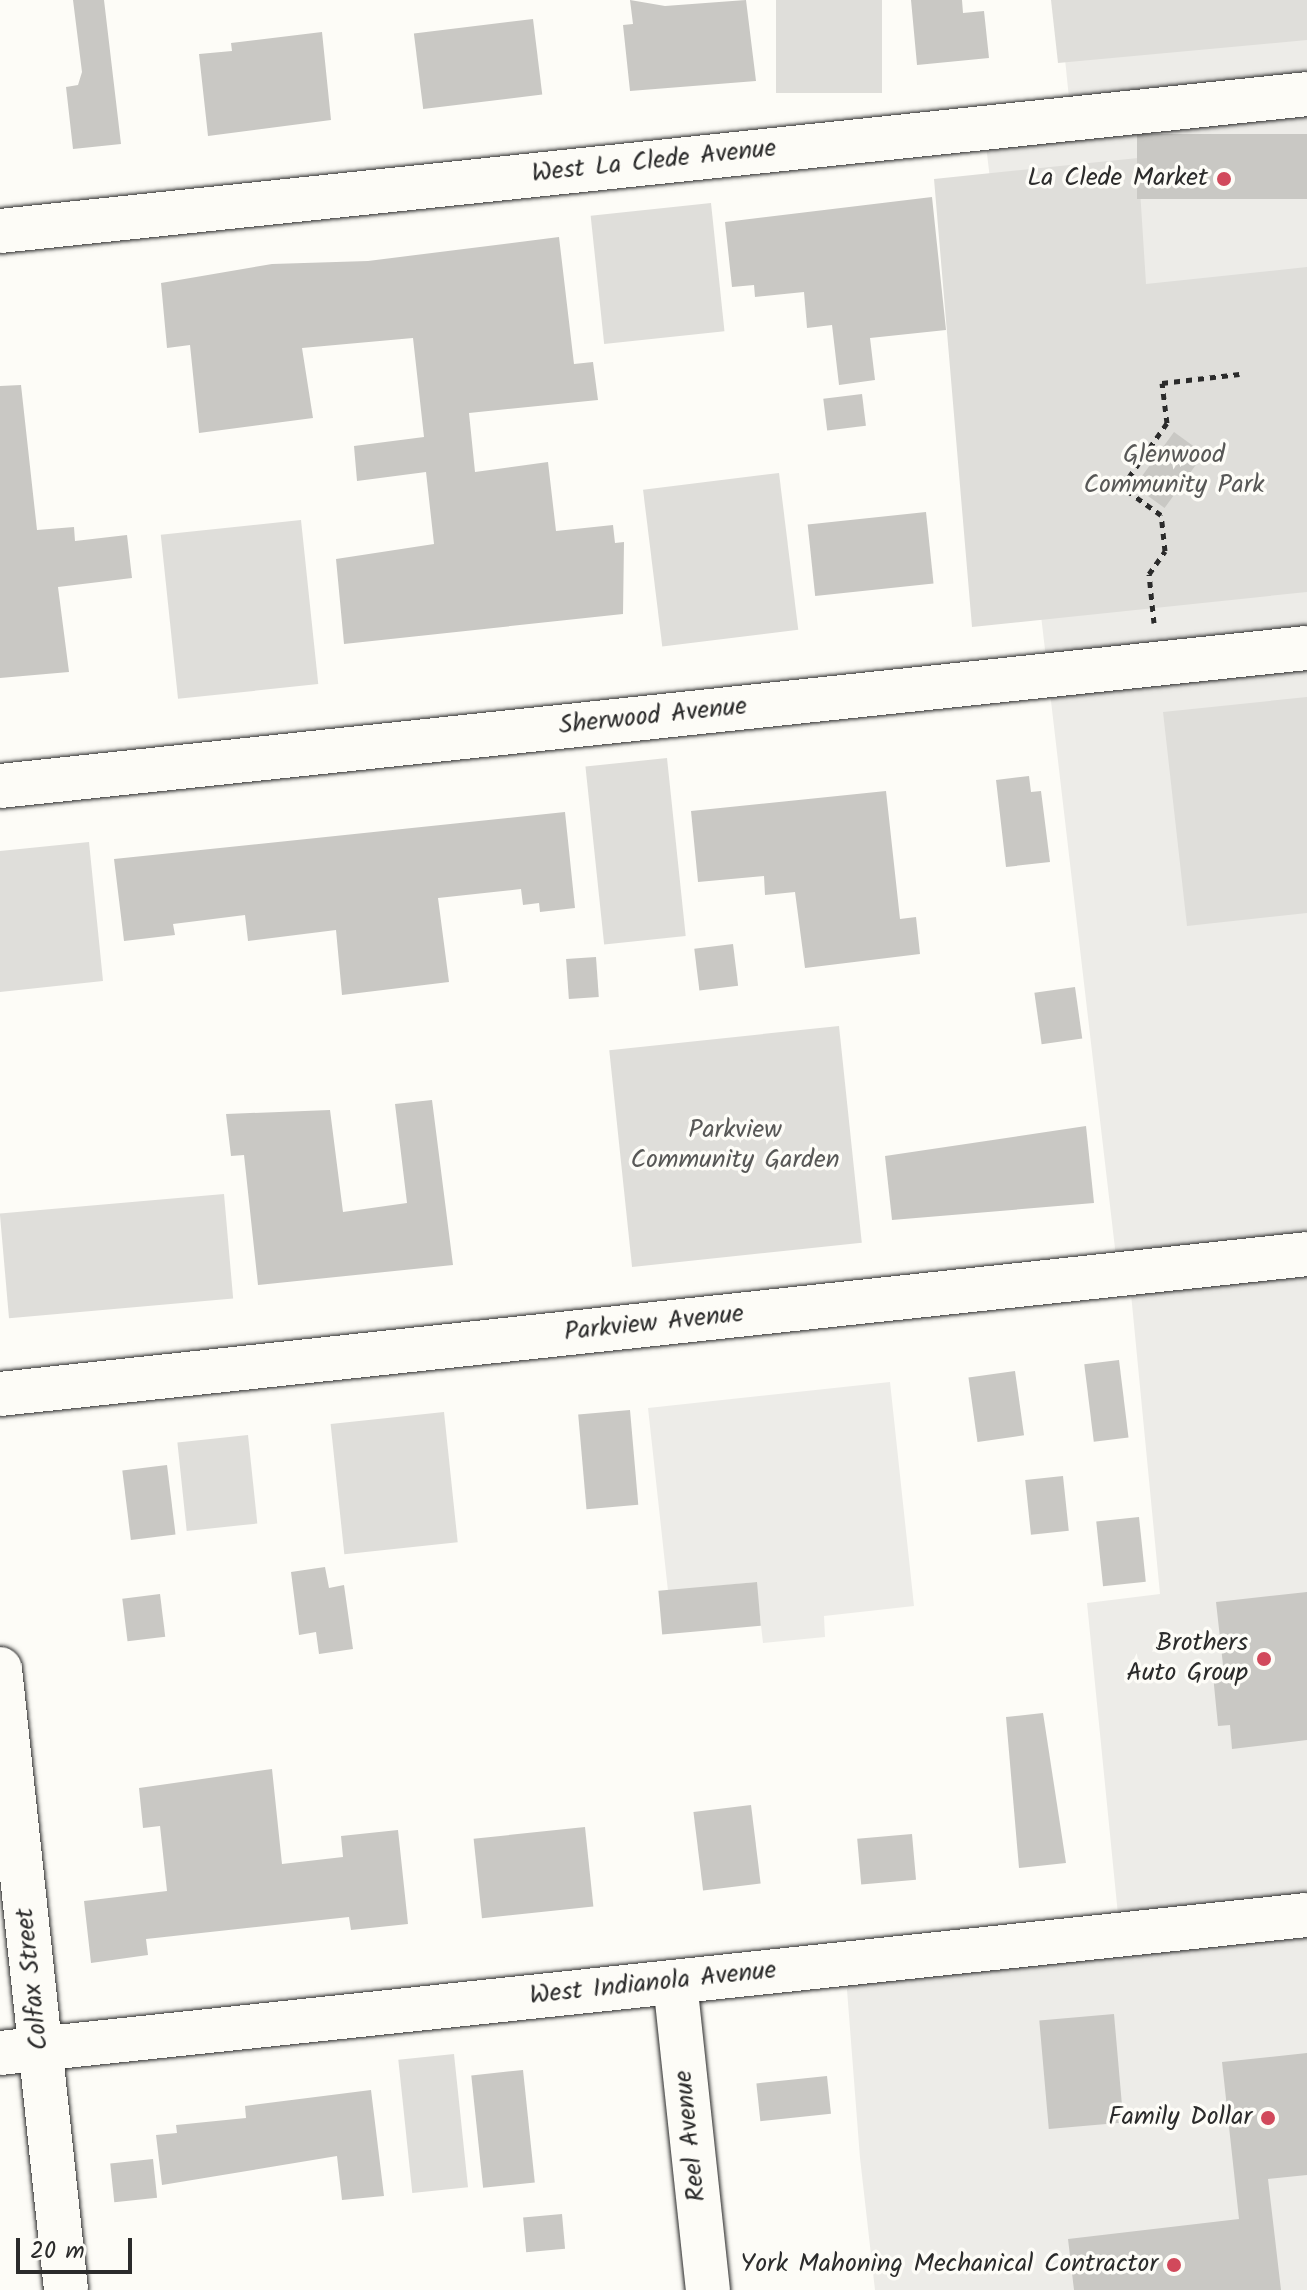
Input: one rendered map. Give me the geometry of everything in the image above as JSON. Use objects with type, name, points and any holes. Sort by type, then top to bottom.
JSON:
[{"type":"street","name":"West La Clede Avenue","points":[[0,231],[1307,94]]},
{"type":"street","name":"Sherwood Avenue","points":[[0,786],[1307,648]]},
{"type":"street","name":"Parkview Avenue","points":[[0,1394],[1307,1254]]},
{"type":"street","name":"Colfax Street","points":[[0,1669],[20,2051],[66,2290]]},
{"type":"street","name":"West Indianola Avenue","points":[[20,2051],[1307,1915]]},
{"type":"street","name":"Reel Avenue","points":[[675,1982],[708,2290]]},
{"type":"path","points":[[1159,663],[1149,574],[1165,551],[1161,515],[1122,487],[1167,423],[1162,383],[1239,374]]},
{"type":"shaded area","points":[[1059,0],[1307,0],[1307,2290],[875,2290],[860,2158],[845,1964],[1120,1935],[1087,1603],[1160,1594],[1129,1273],[1118,1274],[984,128],[1071,118]]},
{"type":"shaded area","points":[[890,1382],[914,1606],[824,1616],[825,1637],[763,1643],[756,1582],[668,1591],[648,1408]]},
{"type":"green space","points":[[776,0],[882,0],[882,93],[776,93]]},
{"type":"green space","points":[[1051,0],[1307,0],[1307,40],[1058,63]]},
{"type":"green space","name":"Glenwood Community Park","points":[[1138,158],[1146,284],[1307,267],[1307,592],[972,627],[934,179]]},
{"type":"green space","points":[[711,203],[724,331],[604,344],[591,216]]},
{"type":"green space","points":[[779,473],[798,630],[662,647],[643,490]]},
{"type":"green space","points":[[301,520],[318,684],[178,699],[161,535]]},
{"type":"green space","points":[[1307,697],[1307,913],[1187,926],[1163,712]]},
{"type":"green space","points":[[667,758],[686,936],[604,945],[585,767]]},
{"type":"green space","points":[[89,842],[103,981],[0,992],[0,851]]},
{"type":"green space","name":"Parkview Community Garden","points":[[839,1026],[862,1243],[632,1267],[609,1050]]},
{"type":"green space","points":[[224,1194],[233,1299],[9,1318],[0,1214]]},
{"type":"green space","points":[[444,1412],[458,1542],[344,1554],[331,1424]]},
{"type":"green space","points":[[248,1435],[257,1524],[187,1531],[177,1442]]},
{"type":"green space","points":[[454,2054],[468,2187],[412,2193],[398,2060]]},
{"type":"building","points":[[73,0],[104,0],[121,144],[73,149],[66,87],[78,85],[82,72]]},
{"type":"building","points":[[630,0],[665,6],[746,0],[756,81],[630,91],[623,25],[633,24]]},
{"type":"building","points":[[911,0],[962,0],[963,13],[984,11],[989,58],[917,65]]},
{"type":"building","points":[[533,19],[542,94],[423,109],[414,34]]},
{"type":"building","points":[[322,32],[331,120],[208,136],[199,54],[232,51],[231,43]]},
{"type":"building","name":"La Clede Market","points":[[1137,134],[1307,134],[1307,199],[1137,199]]},
{"type":"building","points":[[932,197],[946,330],[870,338],[875,380],[839,385],[832,325],[807,328],[804,292],[755,297],[754,285],[732,287],[725,222]]},
{"type":"building","points":[[559,237],[574,364],[593,362],[598,400],[469,413],[475,472],[548,462],[556,531],[613,525],[615,543],[624,542],[623,614],[344,644],[336,559],[434,544],[426,472],[357,481],[354,446],[424,437],[413,338],[302,348],[313,418],[199,433],[190,345],[167,348],[161,283],[272,264],[368,261]]},
{"type":"building","points":[[21,385],[37,530],[74,527],[75,541],[127,535],[132,578],[58,587],[69,672],[0,678],[0,386]]},
{"type":"building","points":[[862,394],[866,426],[827,431],[823,399]]},
{"type":"building","points":[[1174,432],[1204,454],[1165,508],[1135,486]]},
{"type":"building","points":[[926,512],[934,584],[815,596],[808,524]]},
{"type":"building","points":[[1029,776],[1031,792],[1041,791],[1050,862],[1006,867],[996,780]]},
{"type":"building","points":[[886,791],[900,919],[916,917],[920,954],[805,968],[795,892],[765,895],[764,876],[698,882],[691,811]]},
{"type":"building","points":[[565,812],[575,908],[540,912],[539,903],[523,905],[521,889],[438,898],[449,982],[342,995],[336,930],[248,941],[245,915],[173,924],[175,935],[124,941],[114,859]]},
{"type":"building","points":[[733,944],[738,986],[699,990],[694,949]]},
{"type":"building","points":[[596,957],[599,997],[569,999],[566,959]]},
{"type":"building","points":[[1075,987],[1082,1038],[1042,1044],[1034,993]]},
{"type":"building","points":[[432,1100],[453,1265],[258,1285],[244,1155],[231,1156],[226,1114],[330,1110],[343,1212],[407,1203],[395,1104]]},
{"type":"building","points":[[1086,1126],[1094,1203],[892,1220],[885,1156]]},
{"type":"building","points":[[1119,1360],[1129,1437],[1094,1442],[1084,1364]]},
{"type":"building","points":[[1015,1371],[1024,1435],[978,1442],[968,1378]]},
{"type":"building","points":[[630,1410],[638,1505],[586,1509],[578,1415]]},
{"type":"building","points":[[167,1465],[176,1534],[131,1540],[122,1470]]},
{"type":"building","points":[[1063,1476],[1069,1531],[1031,1535],[1025,1480]]},
{"type":"building","points":[[1139,1517],[1146,1582],[1103,1586],[1096,1521]]},
{"type":"building","points":[[325,1567],[329,1588],[344,1585],[353,1649],[319,1654],[316,1632],[299,1635],[291,1572]]},
{"type":"building","points":[[757,1582],[761,1626],[662,1634],[658,1591]]},
{"type":"building","name":"Brothers Auto Group","points":[[1307,1592],[1307,1740],[1232,1749],[1230,1725],[1218,1726],[1213,1675],[1224,1674],[1216,1602]]},
{"type":"building","points":[[160,1594],[165,1637],[128,1641],[122,1599]]},
{"type":"building","points":[[1043,1713],[1066,1863],[1019,1868],[1006,1717]]},
{"type":"building","points":[[272,1769],[282,1864],[343,1857],[341,1836],[398,1830],[408,1924],[351,1930],[349,1917],[146,1939],[148,1955],[91,1963],[84,1901],[167,1891],[160,1826],[143,1828],[139,1788]]},
{"type":"building","points":[[751,1805],[761,1883],[703,1890],[693,1812]]},
{"type":"building","points":[[585,1827],[593,1907],[482,1918],[474,1839]]},
{"type":"building","points":[[912,1834],[916,1880],[861,1885],[857,1839]]},
{"type":"building","points":[[1114,2014],[1123,2123],[1049,2129],[1039,2021]]},
{"type":"building","points":[[1307,2053],[1307,2175],[1268,2179],[1281,2290],[1074,2290],[1068,2239],[1239,2219],[1222,2062]]},
{"type":"building","points":[[523,2070],[535,2182],[483,2188],[471,2075]]},
{"type":"building","points":[[827,2076],[831,2114],[760,2121],[756,2083]]},
{"type":"building","points":[[371,2090],[384,2196],[342,2200],[337,2156],[162,2185],[156,2135],[177,2133],[176,2125],[246,2118],[245,2106]]},
{"type":"building","points":[[153,2159],[157,2198],[114,2202],[110,2163]]},
{"type":"building","points":[[562,2214],[565,2249],[526,2252],[523,2217]]},
{"type":"place","name":"La Clede Market","points":[[1224,179]]},
{"type":"place","name":"Brothers Auto Group","points":[[1264,1659]]},
{"type":"place","name":"Family Dollar","points":[[1268,2118]]},
{"type":"place","name":"York Mahoning Mechanical Contractor","points":[[1174,2265]]}]
